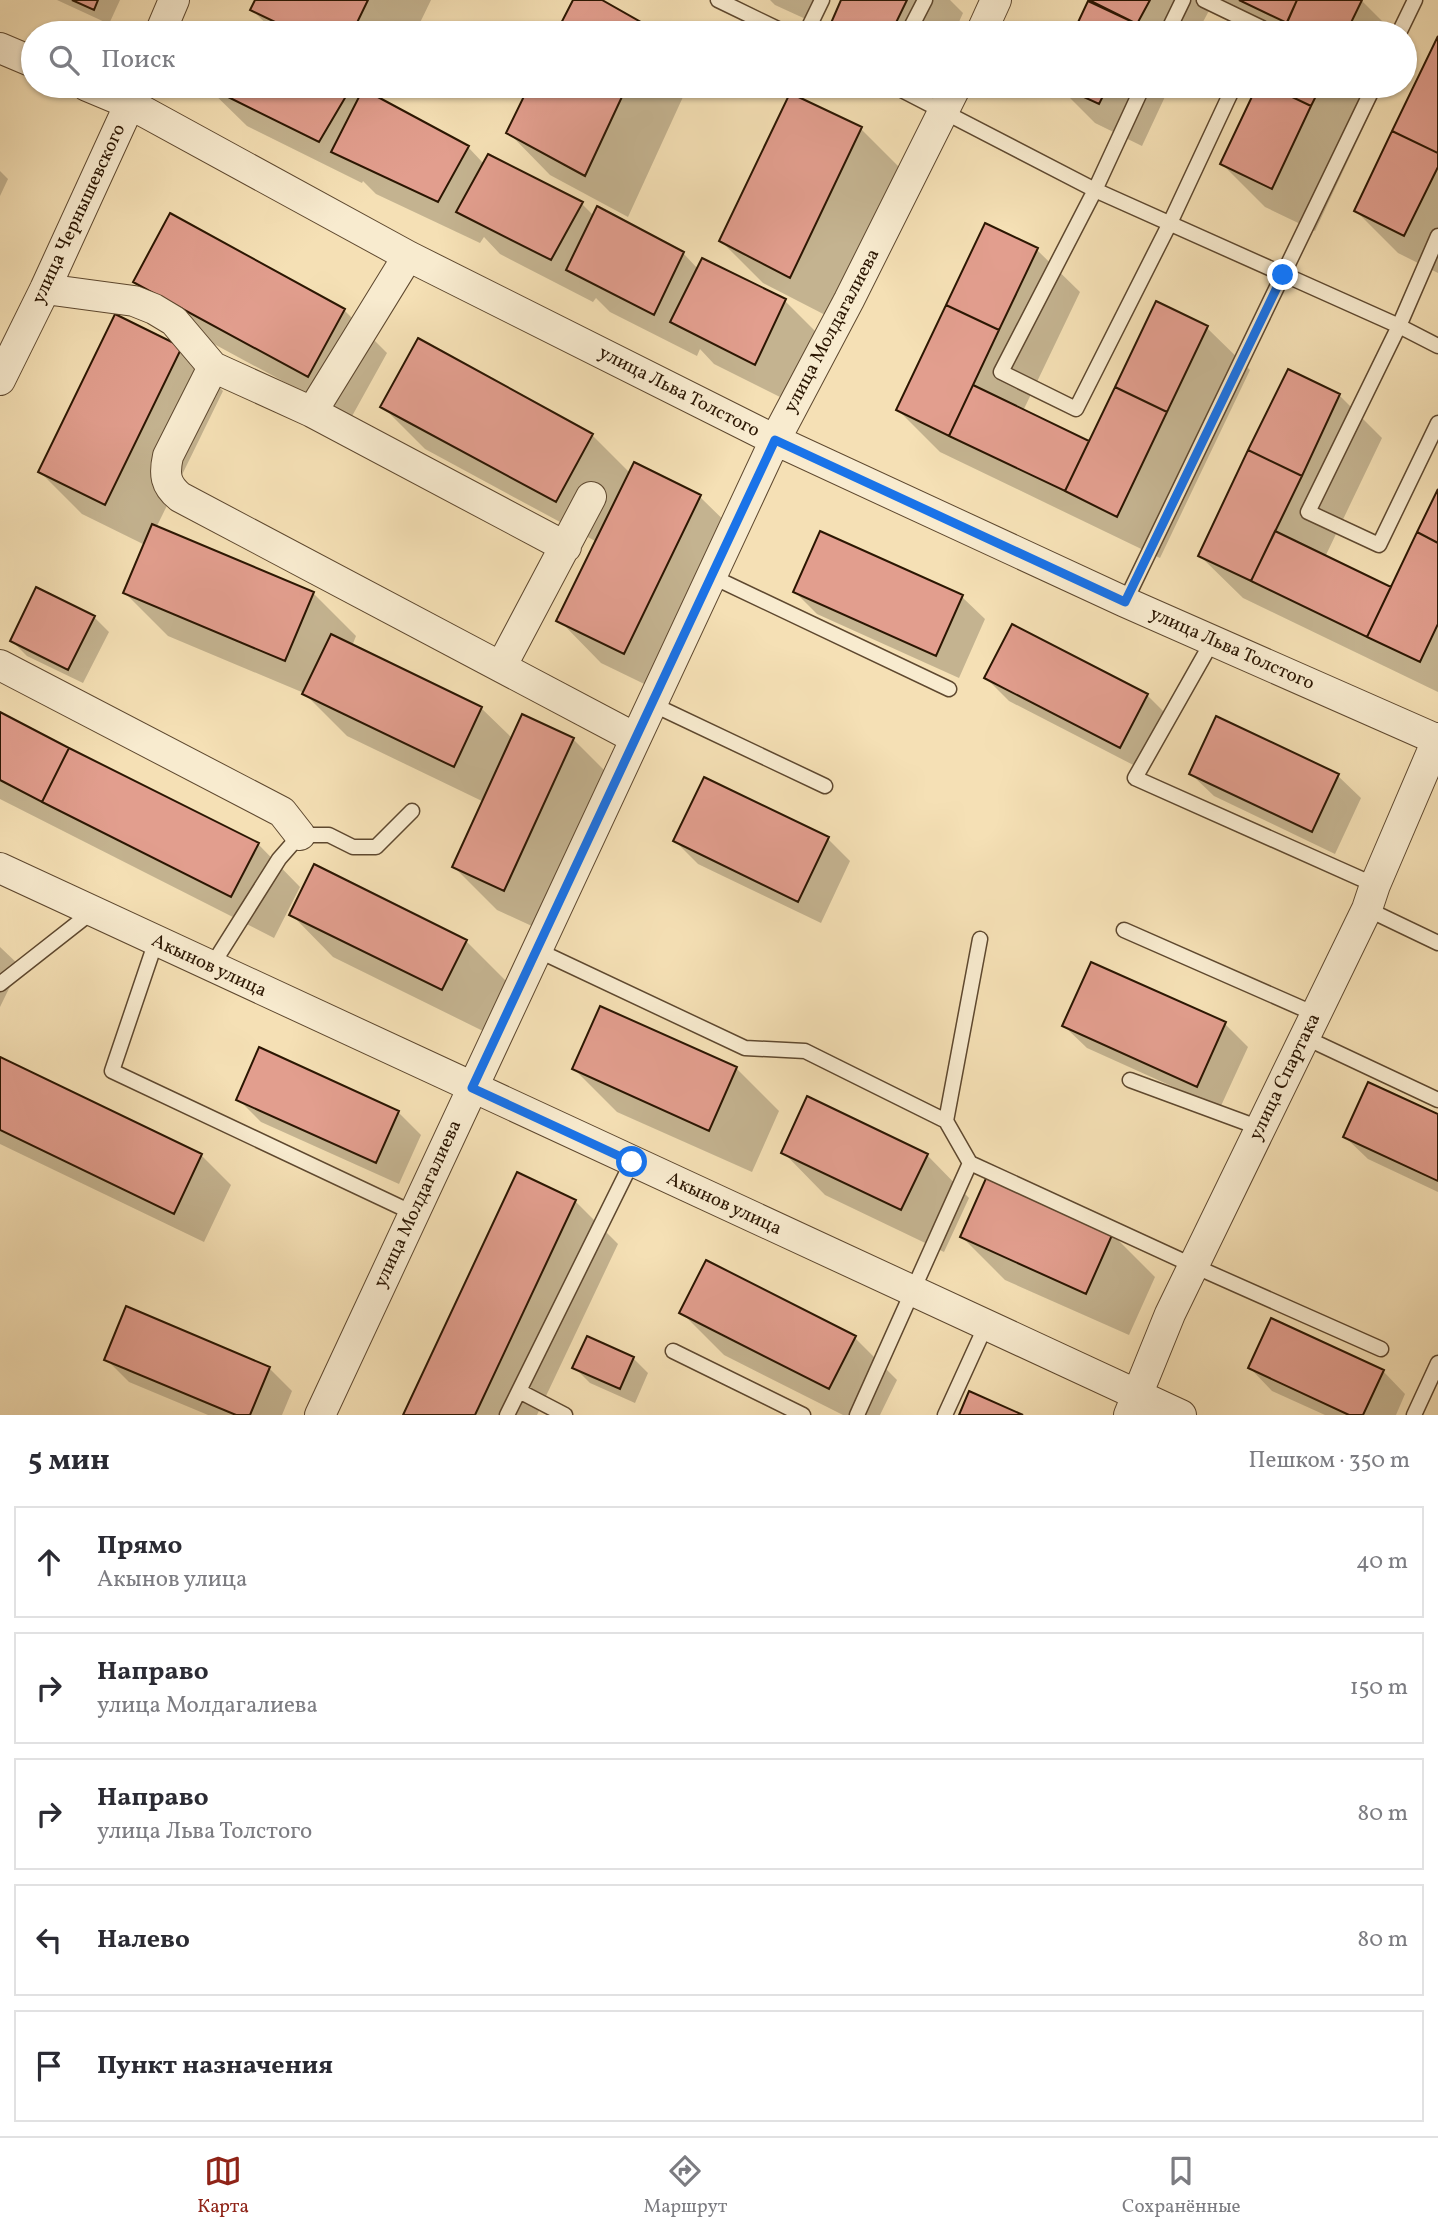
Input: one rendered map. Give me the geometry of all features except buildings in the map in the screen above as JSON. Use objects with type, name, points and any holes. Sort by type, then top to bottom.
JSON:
[{"type":"street","points":[[165,21],[174,0]]},
{"type":"street","points":[[986,21],[996,0]]},
{"type":"street","points":[[0,48],[21,57]]},
{"type":"street","name":"улица Чернышевского","points":[[0,380],[133,98]]},
{"type":"street","name":"улица Льва Толстого","points":[[139,98],[408,256],[775,440],[1125,602],[1438,739]]},
{"type":"street","name":"улица Молдагалиева","points":[[320,1415],[775,440],[849,300],[950,98]]},
{"type":"street","points":[[312,412],[408,256]]},
{"type":"street","points":[[45,289],[134,301],[155,309],[174,321],[213,367],[312,412],[566,547]]},
{"type":"street","points":[[213,367],[168,456],[165,470],[167,483],[172,491],[635,738]]},
{"type":"street","points":[[501,667],[591,497]]},
{"type":"street","points":[[0,665],[282,812],[300,835]]},
{"type":"street","name":"улица Спартака","points":[[1134,1405],[1170,1314],[1371,897],[1438,739]]},
{"type":"street","name":"Акынов улица","points":[[0,868],[986,1325],[1134,1405],[1181,1415]]},
{"type":"lane","points":[[718,0],[761,21]]},
{"type":"lane","points":[[812,21],[822,0]]},
{"type":"lane","points":[[914,21],[925,0]]},
{"type":"lane","points":[[1173,21],[1183,0]]},
{"type":"lane","points":[[1204,0],[1248,21]]},
{"type":"lane","points":[[1405,21],[1415,0]]},
{"type":"lane","points":[[950,98],[1095,190],[1438,346]]},
{"type":"lane","points":[[1137,98],[1095,190],[1001,372],[1076,409],[1170,223],[1228,98]]},
{"type":"lane","points":[[1125,602],[1368,98]]},
{"type":"lane","points":[[1438,236],[1399,326],[1308,512],[1379,545],[1438,423]]},
{"type":"lane","points":[[711,576],[949,689]]},
{"type":"lane","points":[[1213,640],[1135,778],[1371,897],[1438,943]]},
{"type":"lane","points":[[652,704],[825,786]]},
{"type":"lane","points":[[211,967],[279,859],[300,835],[329,835],[353,847],[376,847],[412,811]]},
{"type":"lane","points":[[0,984],[93,911]]},
{"type":"lane","points":[[1124,930],[1309,1025],[1438,1100]]},
{"type":"lane","points":[[946,1121],[980,939]]},
{"type":"lane","points":[[156,941],[112,1071],[414,1213]]},
{"type":"lane","points":[[537,950],[745,1048],[805,1051],[946,1121],[970,1163],[1381,1349]]},
{"type":"lane","points":[[1130,1080],[1260,1128]]},
{"type":"lane","points":[[507,1415],[632,1162]]},
{"type":"lane","points":[[857,1415],[970,1163]]},
{"type":"lane","points":[[945,1415],[986,1325]]},
{"type":"lane","points":[[673,1351],[803,1415]]},
{"type":"lane","points":[[1414,1415],[1438,1363]]},
{"type":"lane","points":[[519,1391],[565,1415]]},
{"type":"route","points":[[632,1162],[472,1088],[775,440],[1125,602],[1283,275]]}]
